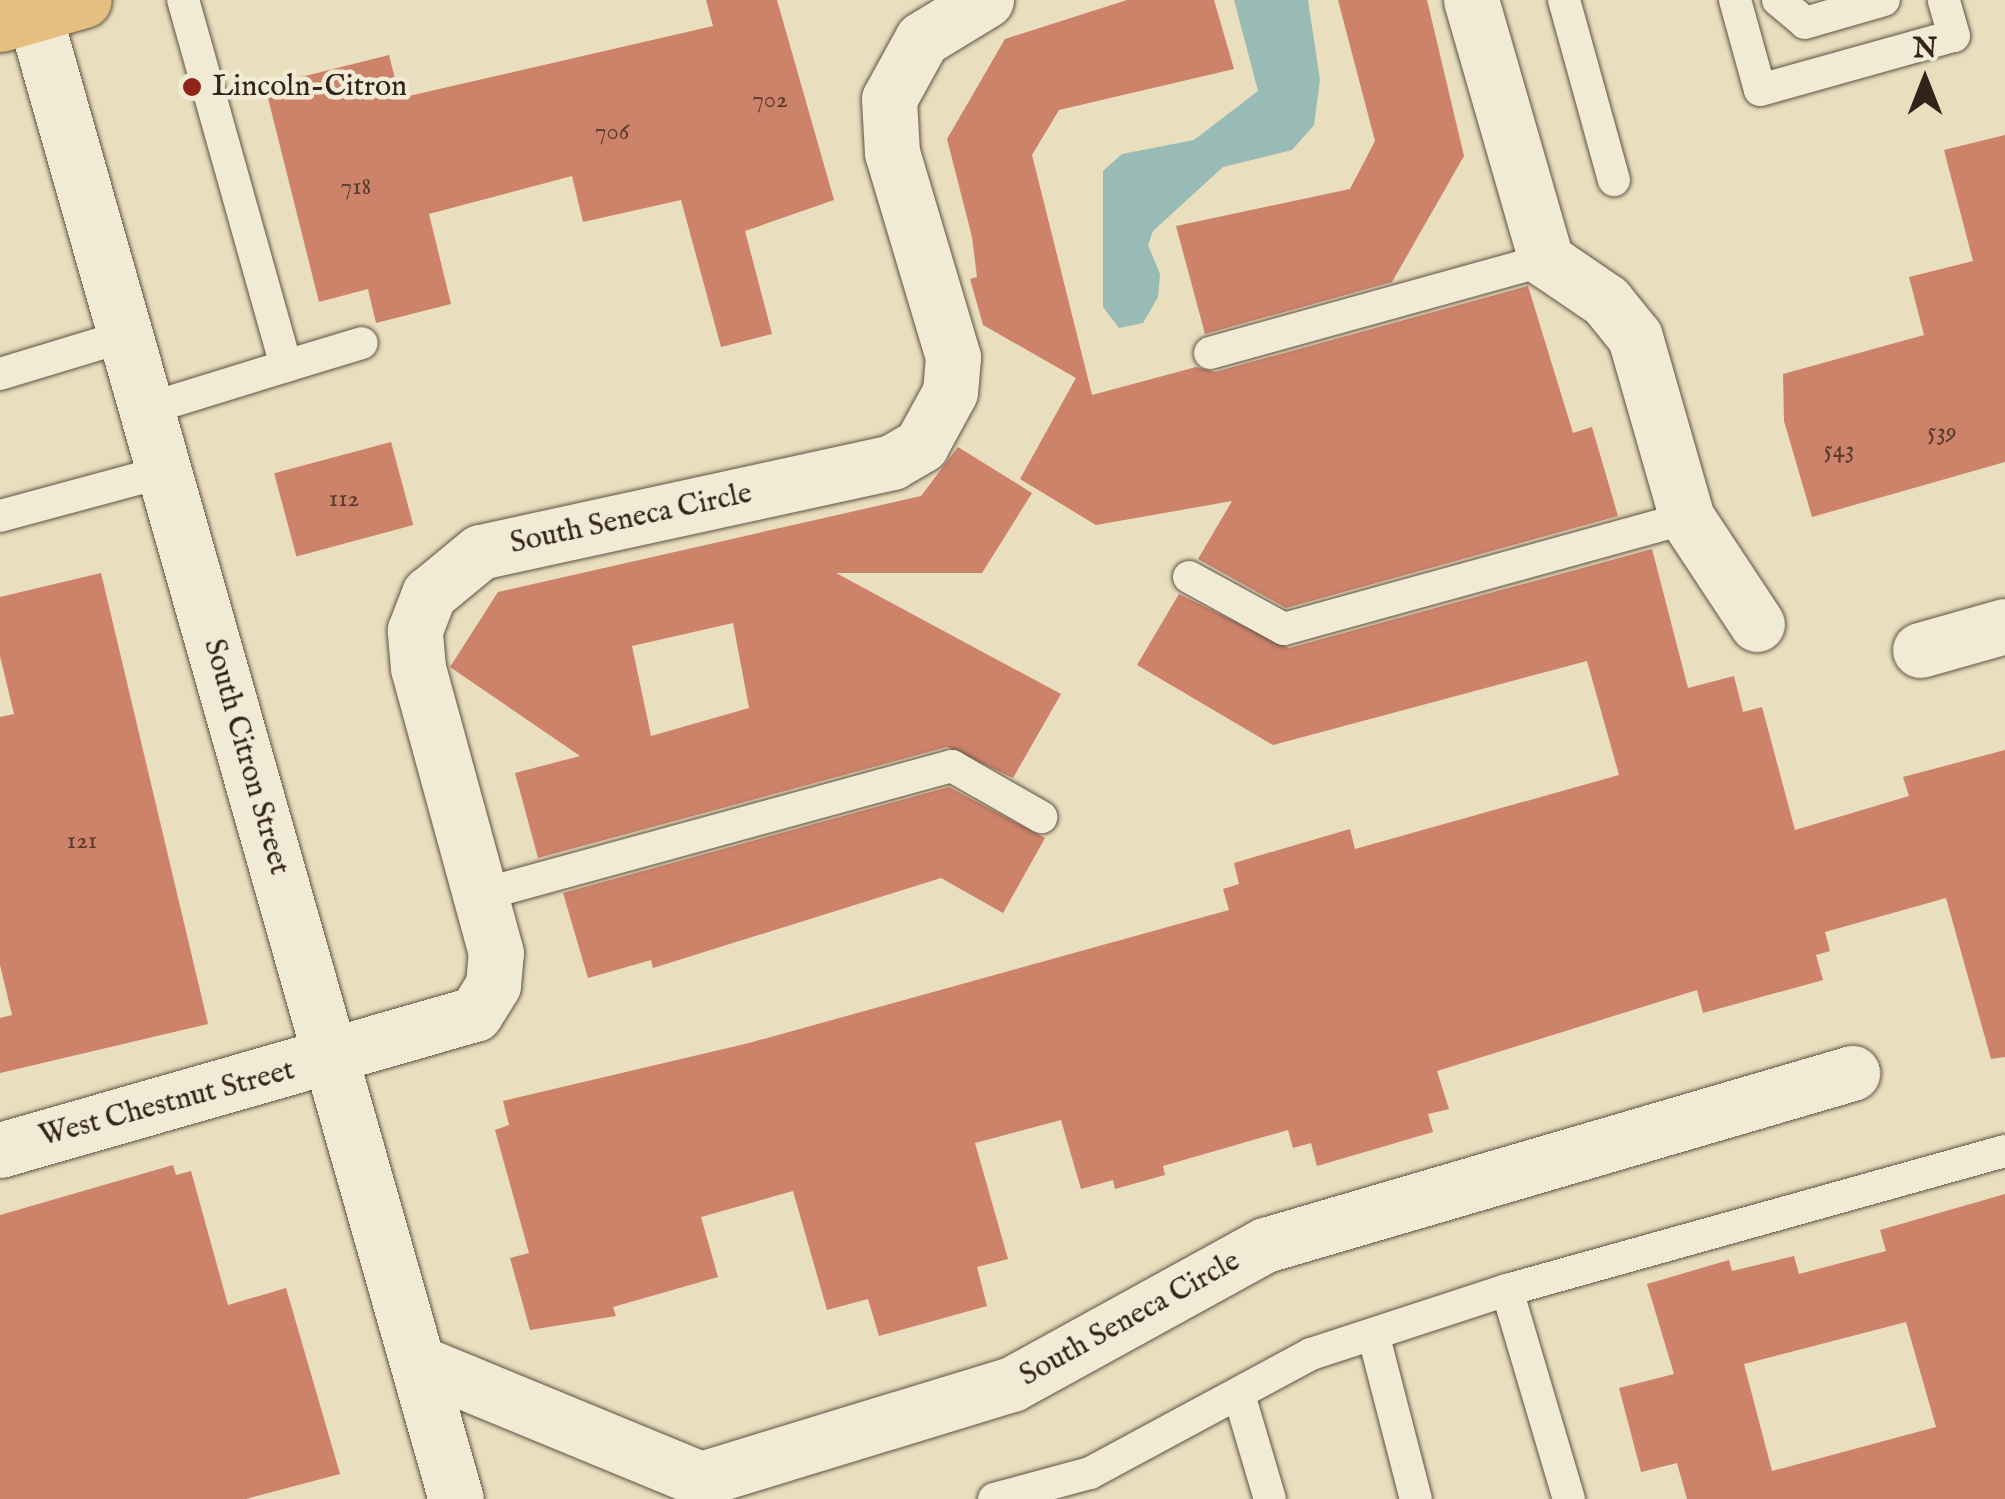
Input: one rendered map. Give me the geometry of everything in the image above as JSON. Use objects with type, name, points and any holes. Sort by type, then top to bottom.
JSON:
[{"type":"street","name":"South Seneca Circle","points":[[333,1059],[475,1014],[496,972],[484,894],[418,668],[415,630],[429,594],[480,552],[892,462],[920,446],[950,392],[953,357],[892,153],[889,99],[922,39],[986,0]]},
{"type":"street","points":[[1470,0],[1546,260],[1606,301],[1635,338],[1687,518],[1757,624]]},
{"type":"street","name":"South Citron Street","points":[[37,10],[122,338],[333,1059],[456,1499]]},
{"type":"street","points":[[1920,650],[2005,626]]},
{"type":"street","name":"West Chestnut Street","points":[[0,1150],[333,1059]]},
{"type":"street","name":"South Seneca Circle","points":[[419,1362],[701,1479],[1012,1384],[1265,1245],[1852,1073]]},
{"type":"lane","points":[[183,0],[286,366]]},
{"type":"lane","points":[[1564,0],[1614,180]]},
{"type":"lane","points":[[1735,0],[1760,90],[1954,36],[1944,0]]},
{"type":"lane","points":[[1778,0],[1805,23],[1884,0]]},
{"type":"lane","points":[[1210,353],[1546,260]]},
{"type":"lane","points":[[0,374],[122,338]]},
{"type":"lane","points":[[144,410],[362,343]]},
{"type":"lane","points":[[0,516],[163,472]]},
{"type":"lane","points":[[1188,576],[1284,629],[1687,518]]},
{"type":"lane","points":[[484,894],[952,766],[1040,817]]},
{"type":"lane","points":[[994,1499],[1090,1474],[1240,1398],[1311,1354],[1506,1290],[2005,1151]]},
{"type":"lane","points":[[1506,1290],[1569,1499]]},
{"type":"lane","points":[[1374,1336],[1416,1499]]},
{"type":"lane","points":[[1240,1398],[1270,1499]]},
{"type":"water","points":[[1234,0],[1308,0],[1320,80],[1314,125],[1292,150],[1223,167],[1153,231],[1148,245],[1160,274],[1158,297],[1143,323],[1119,328],[1103,307],[1103,171],[1122,154],[1194,140],[1258,91]]},
{"type":"building","points":[[706,0],[777,0],[834,200],[745,231],[772,334],[721,347],[681,200],[583,222],[572,176],[429,214],[451,304],[376,323],[368,289],[319,302],[265,86],[389,55],[400,98],[713,26]]},
{"type":"building","points":[[1127,0],[1214,0],[1234,69],[1059,110],[1032,155],[1092,395],[1196,367],[1215,372],[1528,286],[1573,433],[1592,427],[1618,516],[1286,608],[1198,559],[1232,501],[1096,525],[1020,479],[1076,378],[983,325],[970,279],[977,277],[972,237],[947,139],[1005,39]]},
{"type":"building","points":[[1338,0],[1427,0],[1464,156],[1392,282],[1205,334],[1176,226],[1350,189],[1375,141]]},
{"type":"building","points":[[2005,135],[2005,462],[1812,517],[1784,421],[1783,374],[1924,335],[1909,277],[1973,261],[1944,150]]},
{"type":"building","points":[[391,442],[413,525],[296,556],[274,473]]},
{"type":"building","points":[[958,447],[1032,493],[982,573],[836,573],[1061,694],[1013,778],[947,747],[538,858],[515,773],[580,756],[450,667],[498,592],[921,496]],"holes":[[[733,623],[749,708],[651,736],[632,646]]]},
{"type":"building","points":[[1652,549],[1688,688],[1734,676],[1743,712],[1762,707],[1795,830],[1909,796],[1903,777],[2005,750],[2005,1057],[1991,1059],[1946,898],[1825,932],[1830,951],[1816,955],[1823,980],[1703,1013],[1697,990],[1437,1071],[1449,1109],[1428,1114],[1433,1132],[1317,1166],[1311,1143],[1293,1148],[1288,1130],[1163,1166],[1165,1175],[1115,1189],[1113,1180],[1081,1189],[1061,1120],[975,1143],[1008,1259],[977,1267],[987,1306],[879,1336],[868,1299],[827,1310],[793,1191],[701,1217],[718,1277],[613,1307],[616,1316],[530,1330],[510,1258],[529,1253],[495,1130],[509,1125],[503,1101],[749,1043],[1229,910],[1223,889],[1239,884],[1234,863],[1350,829],[1355,849],[1619,775],[1587,661],[1273,745],[1137,665],[1179,594],[1289,648]]},
{"type":"building","points":[[101,573],[208,1024],[0,1073],[0,1018],[12,1015],[0,965],[0,717],[14,714],[0,656],[0,597]]},
{"type":"building","points":[[949,787],[1045,838],[1003,913],[941,878],[653,968],[651,960],[588,978],[563,893]]},
{"type":"building","points":[[173,1165],[176,1175],[191,1171],[228,1305],[286,1288],[340,1474],[246,1499],[0,1499],[0,1215]]},
{"type":"building","points":[[2005,1194],[2005,1499],[1687,1499],[1677,1463],[1641,1472],[1619,1388],[1674,1374],[1647,1284],[1729,1260],[1732,1271],[1794,1256],[1799,1274],[1886,1251],[1880,1230]],"holes":[[[1906,1322],[1936,1427],[1772,1471],[1744,1364]]]},
{"type":"place","name":"Lincoln-Citron","points":[[192,87]]}]
